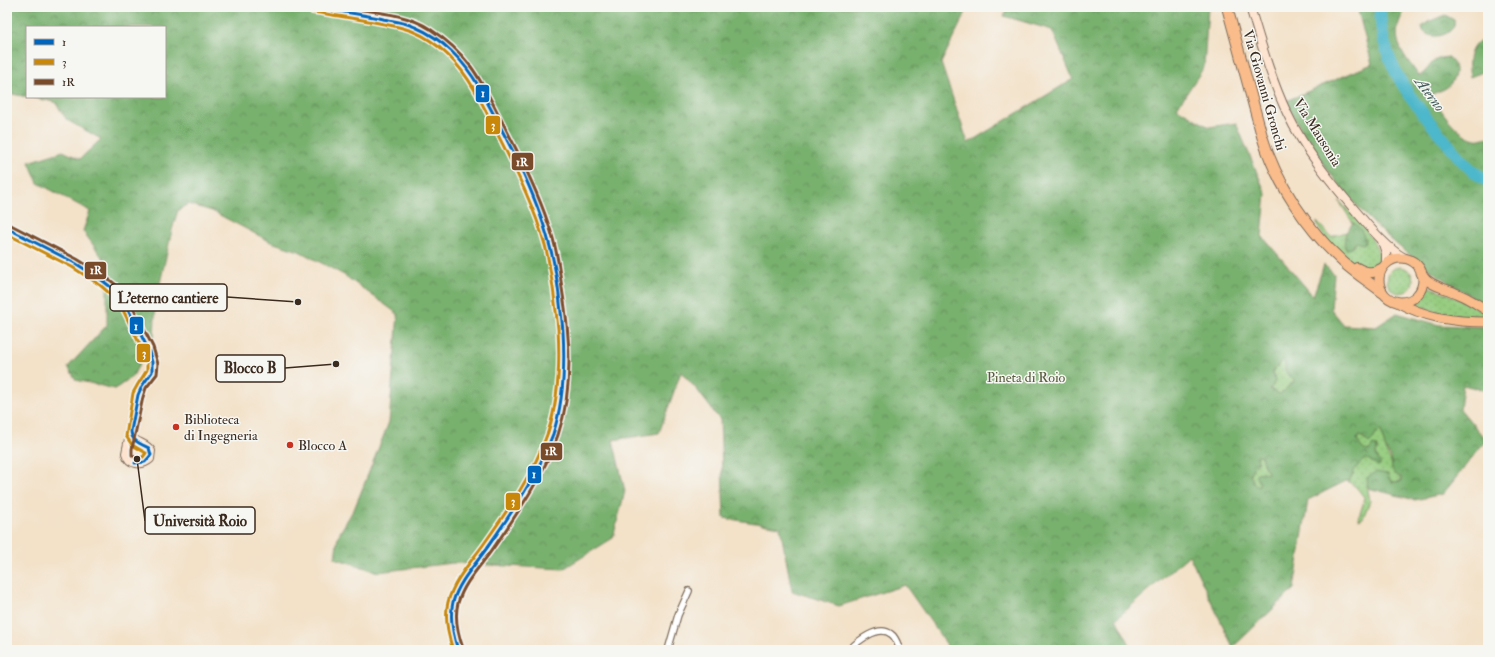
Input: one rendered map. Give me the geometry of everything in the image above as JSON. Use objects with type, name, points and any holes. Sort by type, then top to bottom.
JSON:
[{"type":"highway","name":"Via Giovanni Gronchi","points":[[1227,7],[1262,136],[1268,156],[1277,175],[1290,197],[1321,238],[1343,262],[1386,295]]},
{"type":"highway","name":"Via Giovanni Gronchi","points":[[1321,238],[1337,254],[1360,270],[1371,273],[1383,267]]},
{"type":"main road","points":[[313,7],[406,23],[424,31],[445,46],[460,60],[471,74],[521,170],[538,212],[552,254],[560,306],[564,353],[564,376],[560,407],[553,434],[541,462],[506,520],[459,587],[453,602],[451,616],[458,650]]},
{"type":"main road","name":"Via Mausonia","points":[[1250,7],[1270,73],[1295,128],[1336,187],[1378,236],[1395,252],[1407,259]]},
{"type":"main road","points":[[7,228],[97,276],[112,288],[126,305],[148,349],[153,366],[152,372],[140,390],[131,431],[127,448],[126,453],[129,459],[136,463],[143,463],[150,459],[151,451],[146,446],[135,443],[127,448]]},
{"type":"main road","name":"Via Mausonia","points":[[1378,236],[1387,256],[1383,267]]},
{"type":"main road","points":[[1488,311],[1464,296],[1432,285],[1425,279],[1416,264],[1407,259],[1396,258],[1383,267],[1379,281],[1386,295],[1405,307],[1438,318],[1459,321],[1488,322]]},
{"type":"main road","points":[[1386,295],[1396,301],[1403,301],[1415,296],[1422,286],[1421,273]]},
{"type":"main road","points":[[131,431],[133,439],[140,444]]},
{"type":"street","points":[[668,650],[678,615],[689,591]]},
{"type":"street","points":[[849,650],[864,637],[886,632],[891,634],[895,639],[900,650]]},
{"type":"green space","name":"Pineta di Roio","points":[[7,7],[966,7],[967,10],[941,63],[968,143],[1073,79],[1052,30],[1004,16],[1008,7],[1207,7],[1204,67],[1177,108],[1209,127],[1236,123],[1266,194],[1262,236],[1313,296],[1324,265],[1334,274],[1331,309],[1344,325],[1376,327],[1397,313],[1439,325],[1488,327],[1488,391],[1463,385],[1460,409],[1486,440],[1443,494],[1415,500],[1368,488],[1368,477],[1376,472],[1388,474],[1389,479],[1393,482],[1402,481],[1402,478],[1395,474],[1392,470],[1391,458],[1385,447],[1381,431],[1376,433],[1374,438],[1369,443],[1359,436],[1357,439],[1365,450],[1369,451],[1373,445],[1376,446],[1376,456],[1380,462],[1380,465],[1377,466],[1370,460],[1366,459],[1358,466],[1349,482],[1346,481],[1308,500],[1294,589],[1233,647],[1189,555],[1116,619],[1133,650],[944,650],[947,645],[905,585],[839,606],[792,591],[780,527],[724,518],[720,420],[698,391],[681,372],[659,433],[613,440],[625,491],[613,538],[563,569],[452,563],[378,572],[335,558],[338,536],[355,507],[389,422],[398,314],[344,275],[299,251],[271,242],[212,211],[188,204],[178,210],[172,230],[156,301],[154,336],[133,376],[115,389],[76,380],[68,367],[107,325],[107,264],[83,231],[90,211],[38,183],[29,162],[63,151],[80,159],[101,139],[67,120],[55,102],[34,98],[166,98],[166,26],[26,26],[26,97],[7,93]],"holes":[[[1282,360],[1284,360],[1286,372],[1294,382],[1279,394],[1270,389],[1275,382],[1273,372]],[[1257,455],[1261,455],[1264,466],[1268,472],[1267,474],[1263,472],[1255,475],[1260,483],[1258,486],[1255,485],[1250,475],[1253,467],[1258,463]]]},
{"type":"green space","points":[[1357,7],[1407,7],[1401,18],[1397,35],[1402,51],[1419,76],[1437,59],[1449,57],[1455,69],[1454,77],[1450,85],[1431,95],[1450,122],[1462,133],[1477,139],[1488,137],[1488,306],[1461,291],[1419,262],[1398,246],[1360,209],[1326,168],[1298,124],[1286,101],[1372,64]]},
{"type":"green space","points":[[1445,15],[1454,20],[1454,26],[1451,30],[1440,36],[1428,35],[1424,32],[1422,27],[1428,22]]},
{"type":"green space","points":[[1485,38],[1488,38],[1488,70],[1470,77],[1470,54],[1475,45]]},
{"type":"green space","points":[[1339,201],[1369,235],[1378,250],[1379,260],[1377,264],[1371,268],[1359,266],[1345,257],[1332,246],[1318,227],[1317,222],[1331,237],[1346,232],[1345,248],[1348,249],[1354,246],[1356,242],[1360,242],[1357,225],[1353,223]]},
{"type":"green space","points":[[1353,223],[1362,231],[1365,243],[1362,244],[1356,242],[1351,248],[1348,249],[1345,248],[1345,238],[1347,231]]},
{"type":"green space","points":[[1400,267],[1409,271],[1413,280],[1409,289],[1400,293],[1391,289],[1387,280],[1391,271]]},
{"type":"green space","points":[[1424,285],[1446,293],[1488,313],[1488,318],[1448,314],[1410,302],[1418,297]]},
{"type":"green space","points":[[1282,360],[1285,360],[1285,370],[1294,382],[1279,394],[1270,389],[1275,379],[1275,368]]},
{"type":"green space","points":[[1379,431],[1382,431],[1388,456],[1402,481],[1393,482],[1389,479],[1367,484],[1370,501],[1363,518],[1359,520],[1364,497],[1356,487],[1349,482],[1356,468],[1363,460],[1366,458],[1372,463],[1378,459],[1376,456],[1377,448],[1365,451],[1361,448],[1357,439],[1359,436],[1365,441]]},
{"type":"green space","points":[[1257,455],[1261,455],[1264,466],[1268,471],[1267,474],[1258,480],[1260,483],[1258,486],[1255,485],[1250,475],[1253,467],[1258,463]]},
{"type":"waterway","name":"Aterno","points":[[1380,7],[1381,27],[1385,45],[1399,79],[1431,124],[1459,157],[1469,168],[1488,181]]},
{"type":"transit line","name":"1","points":[[313,7],[411,25],[443,44],[460,60],[479,87],[489,105],[528,183],[543,223],[552,254],[564,344],[562,396],[557,421],[547,449],[524,493],[459,587],[452,608],[453,632],[458,650]]},
{"type":"transit line","name":"1R","points":[[343,7],[400,16],[421,24],[444,39],[466,61],[483,85],[517,150],[539,198],[557,255],[565,306],[569,362],[563,417],[552,451],[529,495],[511,523],[464,588],[457,609],[458,632],[463,648]]},
{"type":"transit line","name":"3","points":[[312,12],[396,26],[422,35],[448,55],[469,80],[505,148],[530,203],[545,245],[551,276],[559,342],[557,394],[552,419],[542,447],[520,491],[454,586],[447,608],[448,632],[453,650]]},
{"type":"transit line","name":"1R","points":[[9,224],[77,259],[106,277],[115,284],[130,302],[153,347],[158,364],[157,374],[146,388],[143,397],[132,449],[132,455],[137,459]]},
{"type":"transit line","name":"1","points":[[7,228],[75,263],[103,281],[112,288],[126,305],[148,349],[152,362],[152,372],[142,386],[138,395],[131,431],[131,434],[135,440],[149,448],[151,455],[145,462],[135,463]]},
{"type":"transit line","name":"3","points":[[7,234],[72,267],[100,285],[122,308],[143,351],[147,363],[147,370],[133,393],[126,436],[132,445],[146,453],[143,457],[135,458]]},
{"type":"place","name":"L'eterno cantiere","points":[[298,302]]},
{"type":"place","name":"Blocco B","points":[[336,364]]},
{"type":"place","name":"Biblioteca di Ingegneria","points":[[176,427]]},
{"type":"place","name":"Blocco A","points":[[290,445]]},
{"type":"place","name":"Università Roio","points":[[137,459]]}]
